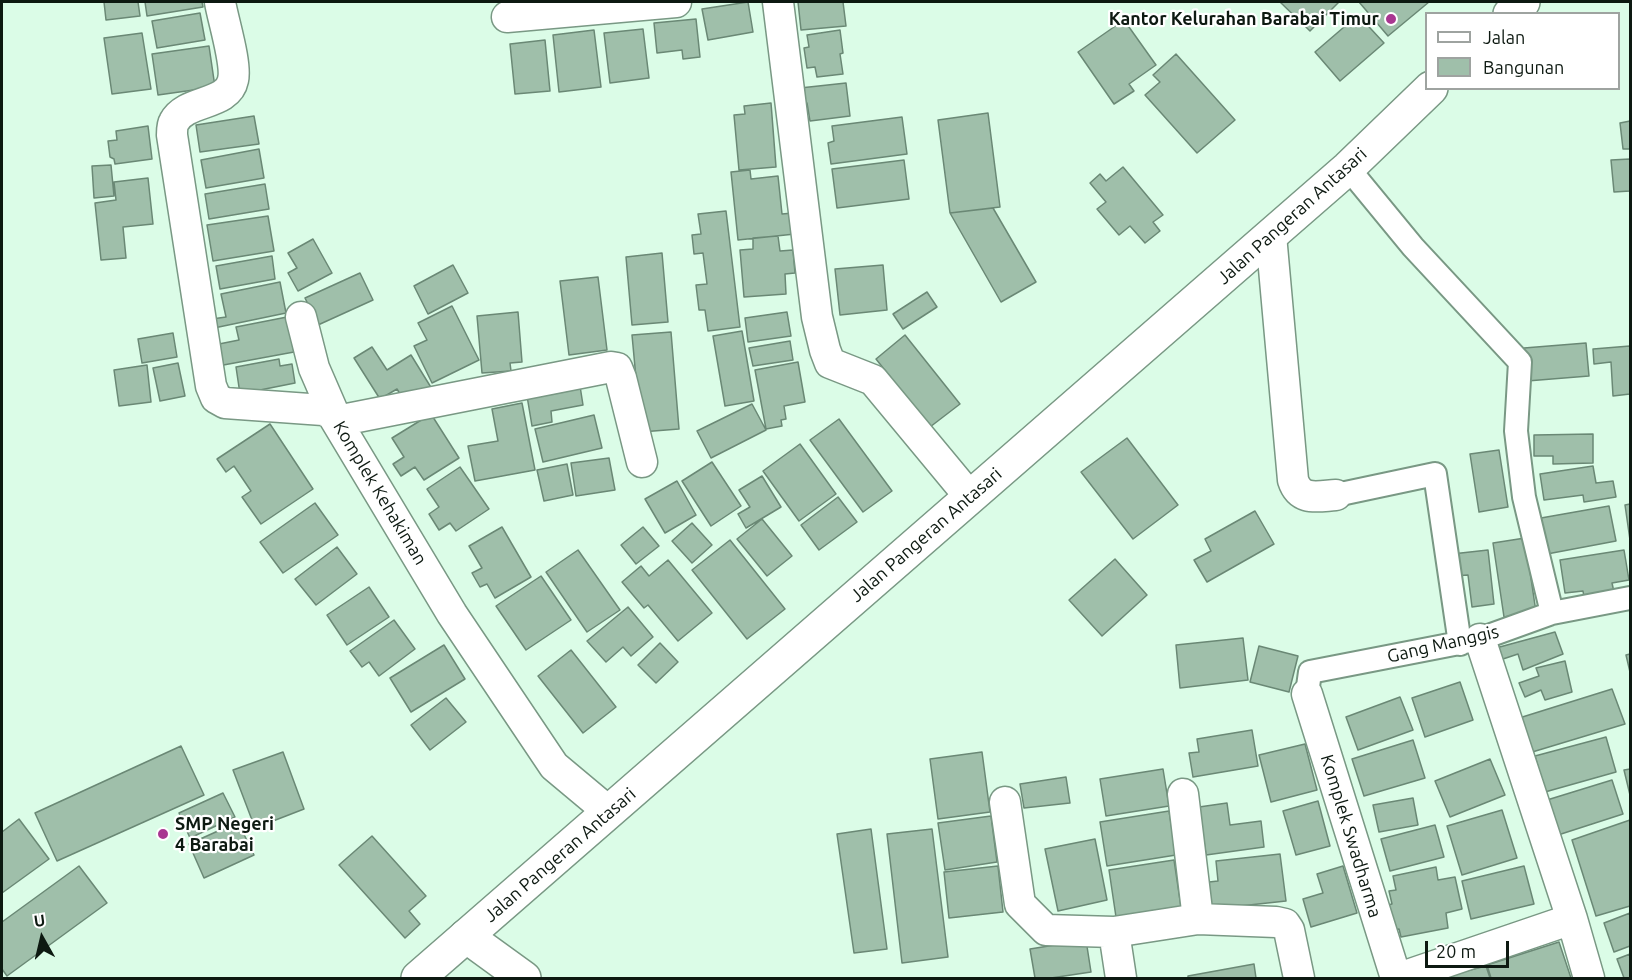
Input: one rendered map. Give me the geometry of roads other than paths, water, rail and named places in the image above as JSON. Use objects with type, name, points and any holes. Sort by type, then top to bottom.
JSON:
[{"type":"main road","name":"Jalan Pangeran Antasari","points":[[418,978],[1348,168],[1429,90]]},
{"type":"main road","points":[[466,936],[524,978]]},
{"type":"street","name":"Komplek Kehakiman","points":[[220,2],[234,72],[231,87],[225,94],[182,113],[173,123],[172,135],[211,386],[216,398],[225,403],[323,410],[332,414],[452,614],[555,766],[609,812]]},
{"type":"street","points":[[507,17],[676,2]]},
{"type":"street","points":[[778,2],[817,317],[830,363],[873,380],[970,497]]},
{"type":"street","points":[[1348,168],[1413,247],[1520,362],[1516,431],[1524,497],[1552,613]]},
{"type":"street","points":[[1271,235],[1295,486],[1302,495],[1308,497],[1336,495],[1435,474],[1470,641],[1572,919],[1589,978]]},
{"type":"street","points":[[302,317],[314,368],[337,421],[610,367],[617,368],[621,378],[642,462]]},
{"type":"street","name":"Gang Manggis","points":[[1307,694],[1310,672],[1470,641],[1552,613],[1630,598]]},
{"type":"street","name":"Komplek Swadharma","points":[[1307,694],[1397,978],[1572,919]]},
{"type":"street","points":[[1183,794],[1198,919]]},
{"type":"street","points":[[1005,802],[1020,904],[1046,930],[1114,932],[1198,919],[1276,922],[1285,924],[1289,930],[1299,978]]},
{"type":"street","points":[[1114,932],[1120,978]]},
{"type":"place","name":"Kantor Kelurahan Barabai Timur","points":[[1391,19]]},
{"type":"place","name":"SMP Negeri 4 Barabai","points":[[163,834]]}]
